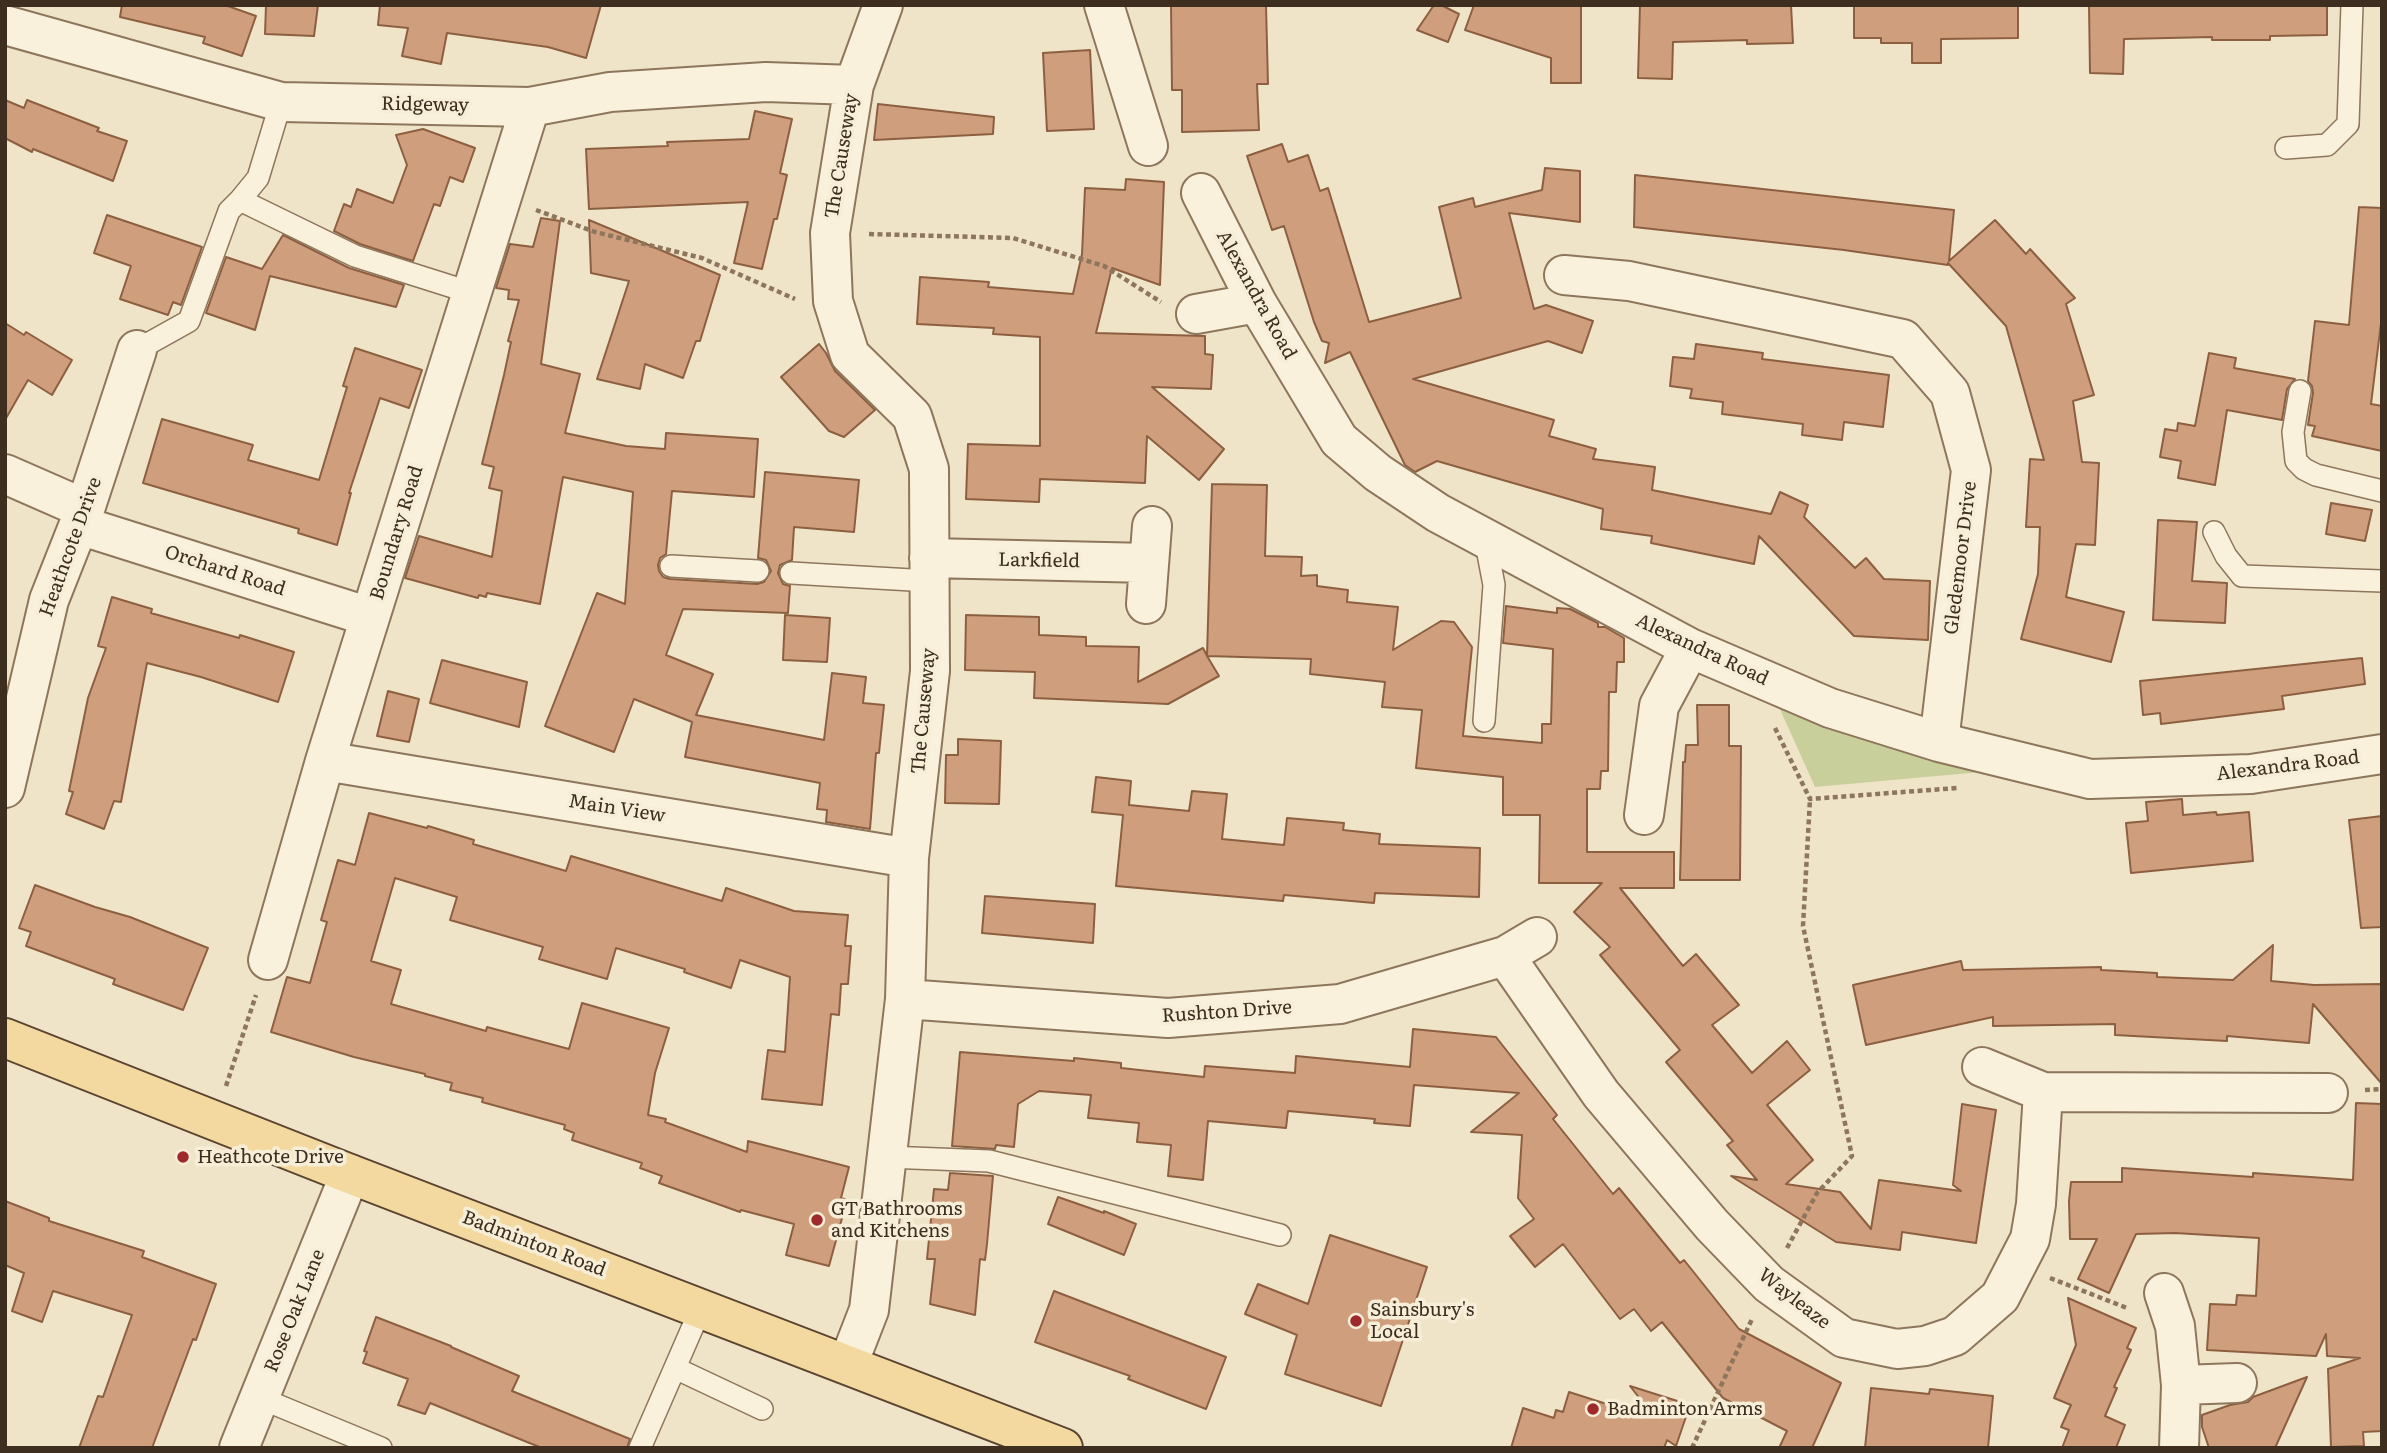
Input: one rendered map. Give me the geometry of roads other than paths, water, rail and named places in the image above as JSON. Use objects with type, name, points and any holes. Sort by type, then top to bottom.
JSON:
[{"type":"main road","name":"Badminton Road","points":[[5,1038],[350,1174],[1063,1448]]},
{"type":"street","name":"The Causeway","points":[[848,1364],[869,1310],[905,999],[909,858],[930,671],[929,469],[912,416],[850,355],[832,300],[830,233],[854,85],[883,5]]},
{"type":"street","points":[[1104,5],[1148,146]]},
{"type":"street","name":"Ridgeway","points":[[18,20],[281,102],[530,107],[610,92],[766,82],[854,85]]},
{"type":"street","name":"Boundary Road","points":[[268,960],[325,761],[530,107]]},
{"type":"street","name":"Alexandra Road","points":[[1201,193],[1257,303],[1339,440],[1378,473],[1438,513],[1690,648],[1830,708],[1940,742],[2090,779],[2250,774],[2382,754]]},
{"type":"street","name":"Gledemoor Drive","points":[[1564,275],[1629,281],[1903,339],[1950,393],[1971,470],[1940,742]]},
{"type":"street","points":[[1196,314],[1257,303]]},
{"type":"street","name":"Heathcote Drive","points":[[5,788],[49,600],[82,517],[137,350]]},
{"type":"street","name":"Orchard Road","points":[[5,474],[82,517],[370,617]]},
{"type":"street","points":[[1146,604],[1152,526]]},
{"type":"street","name":"Larkfield","points":[[929,569],[1149,563]]},
{"type":"street","points":[[1644,816],[1659,706],[1690,648]]},
{"type":"street","name":"Main View","points":[[325,761],[909,858]]},
{"type":"street","name":"Rushton Drive","points":[[905,999],[1168,1018],[1340,1004],[1521,947]]},
{"type":"street","name":"Wayleaze","points":[[1521,947],[1601,1094],[1712,1225],[1769,1284],[1844,1338],[1897,1349],[1925,1346],[1955,1336],[2000,1297],[2031,1239],[2036,1204],[2043,1092]]},
{"type":"street","points":[[1982,1067],[2043,1092],[2328,1093]]},
{"type":"street","name":"Rose Oak Lane","points":[[239,1448],[350,1174]]},
{"type":"street","points":[[2170,1309],[2180,1385],[2179,1448]]},
{"type":"street","points":[[2180,1385],[2237,1382]]},
{"type":"lane","points":[[2286,148],[2327,145],[2348,124],[2352,5]]},
{"type":"lane","points":[[137,350],[189,321],[229,211],[258,178],[281,102]]},
{"type":"lane","points":[[240,200],[355,256],[472,293]]},
{"type":"lane","points":[[2301,391],[2292,432],[2296,461],[2316,475],[2382,491]]},
{"type":"lane","points":[[2214,532],[2226,556],[2242,576],[2382,581]]},
{"type":"lane","points":[[1484,721],[1494,584],[1485,538]]},
{"type":"lane","points":[[671,566],[758,571]]},
{"type":"lane","points":[[791,573],[929,569]]},
{"type":"lane","points":[[887,1157],[989,1161],[1280,1236]]},
{"type":"lane","points":[[640,1448],[701,1308]]},
{"type":"lane","points":[[675,1368],[762,1409]]},
{"type":"lane","points":[[260,1398],[381,1448]]},
{"type":"place","name":"Heathcote Drive","points":[[183,1157]]},
{"type":"place","name":"GT Bathrooms and Kitchens","points":[[817,1220]]},
{"type":"place","name":"Sainsbury's Local","points":[[1356,1321]]},
{"type":"place","name":"Badminton Arms","points":[[1593,1409]]}]
